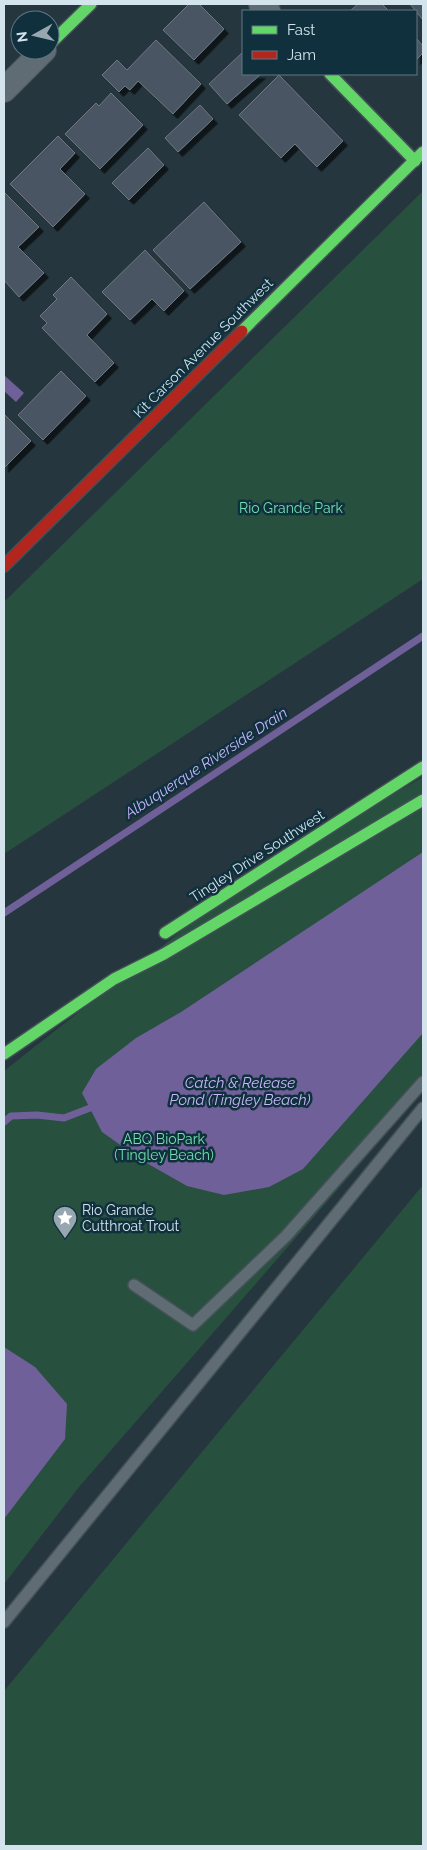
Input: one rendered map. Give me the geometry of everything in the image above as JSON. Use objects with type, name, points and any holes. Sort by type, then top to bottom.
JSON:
[{"type":"street","points":[[60,34],[91,4]]},
{"type":"street","points":[[4,90],[34,60]]},
{"type":"street","points":[[331,75],[419,156]]},
{"type":"street","name":"Kit Carson Avenue Southwest","points":[[4,566],[419,156]]},
{"type":"street","name":"Tingley Drive Southwest","points":[[156,939],[423,767]]},
{"type":"street","points":[[4,1054],[114,979],[164,954],[423,800]]},
{"type":"street","points":[[114,979],[142,952]]},
{"type":"lane","points":[[134,1285],[193,1325],[286,1236],[423,1082]]},
{"type":"lane","points":[[4,1622],[423,1108]]},
{"type":"green space","name":"Rio Grande Park","points":[[423,191],[423,579],[4,854],[4,602]]},
{"type":"green space","name":"ABQ BioPark (Tingley Beach)","points":[[423,777],[423,1087],[399,1119],[79,1487],[4,1584],[4,1071],[246,880]]},
{"type":"green space","points":[[423,1185],[423,1846],[4,1846],[4,1691]]},
{"type":"water","points":[[5,376],[24,393],[16,402],[4,391]]},
{"type":"water","name":"Catch & Release Pond (Tingley Beach)","points":[[423,852],[423,1033],[303,1169],[269,1187],[224,1195],[187,1186],[143,1161],[102,1132],[82,1093],[96,1069],[136,1038],[181,1012]]},
{"type":"water","points":[[4,1347],[35,1367],[67,1404],[65,1439],[4,1519]]},
{"type":"building","points":[[189,4],[199,4],[224,29],[194,60],[163,30]]},
{"type":"building","points":[[358,4],[382,4],[388,10],[351,10]]},
{"type":"building","points":[[410,4],[423,4],[423,20],[417,10]]},
{"type":"building","points":[[417,39],[423,46],[423,53],[417,59]]},
{"type":"building","points":[[156,40],[201,84],[173,114],[138,81],[130,90],[125,86],[119,92],[102,75],[117,60],[127,70]]},
{"type":"building","points":[[242,53],[242,75],[260,75],[227,104],[209,84]]},
{"type":"building","points":[[279,75],[343,141],[317,167],[295,144],[281,158],[239,115]]},
{"type":"building","points":[[111,93],[143,125],[100,169],[65,134],[96,103],[99,106]]},
{"type":"building","points":[[200,105],[213,119],[178,152],[165,138]]},
{"type":"building","points":[[58,136],[75,153],[60,169],[85,194],[53,227],[10,184]]},
{"type":"building","points":[[148,148],[164,165],[129,200],[112,183]]},
{"type":"building","points":[[5,193],[39,227],[18,247],[44,273],[19,297],[4,280]]},
{"type":"building","points":[[204,202],[241,242],[190,289],[153,250]]},
{"type":"building","points":[[145,250],[184,291],[164,311],[152,299],[130,320],[102,292]]},
{"type":"building","points":[[71,277],[107,314],[87,335],[114,363],[95,382],[42,328],[47,323],[40,316],[57,299],[53,295]]},
{"type":"building","points":[[61,371],[86,396],[43,440],[18,415]]},
{"type":"building","points":[[4,414],[31,441],[4,468]]},
{"type":"waterway","name":"Albuquerque Riverside Drain","points":[[4,913],[423,636]]},
{"type":"waterway","points":[[4,1122],[11,1116],[37,1115],[64,1118],[90,1108]]},
{"type":"traffic: fast","points":[[60,34],[91,4]]},
{"type":"traffic: fast","points":[[331,75],[415,161]]},
{"type":"traffic: fast","points":[[242,331],[423,152]]},
{"type":"traffic: fast","points":[[165,933],[423,767]]},
{"type":"traffic: fast","points":[[4,1054],[114,979],[164,954],[423,800]]},
{"type":"traffic: jam","points":[[4,566],[242,331]]},
{"type":"place","name":"Rio Grande Cutthroat Trout","points":[[65,1239]]}]
